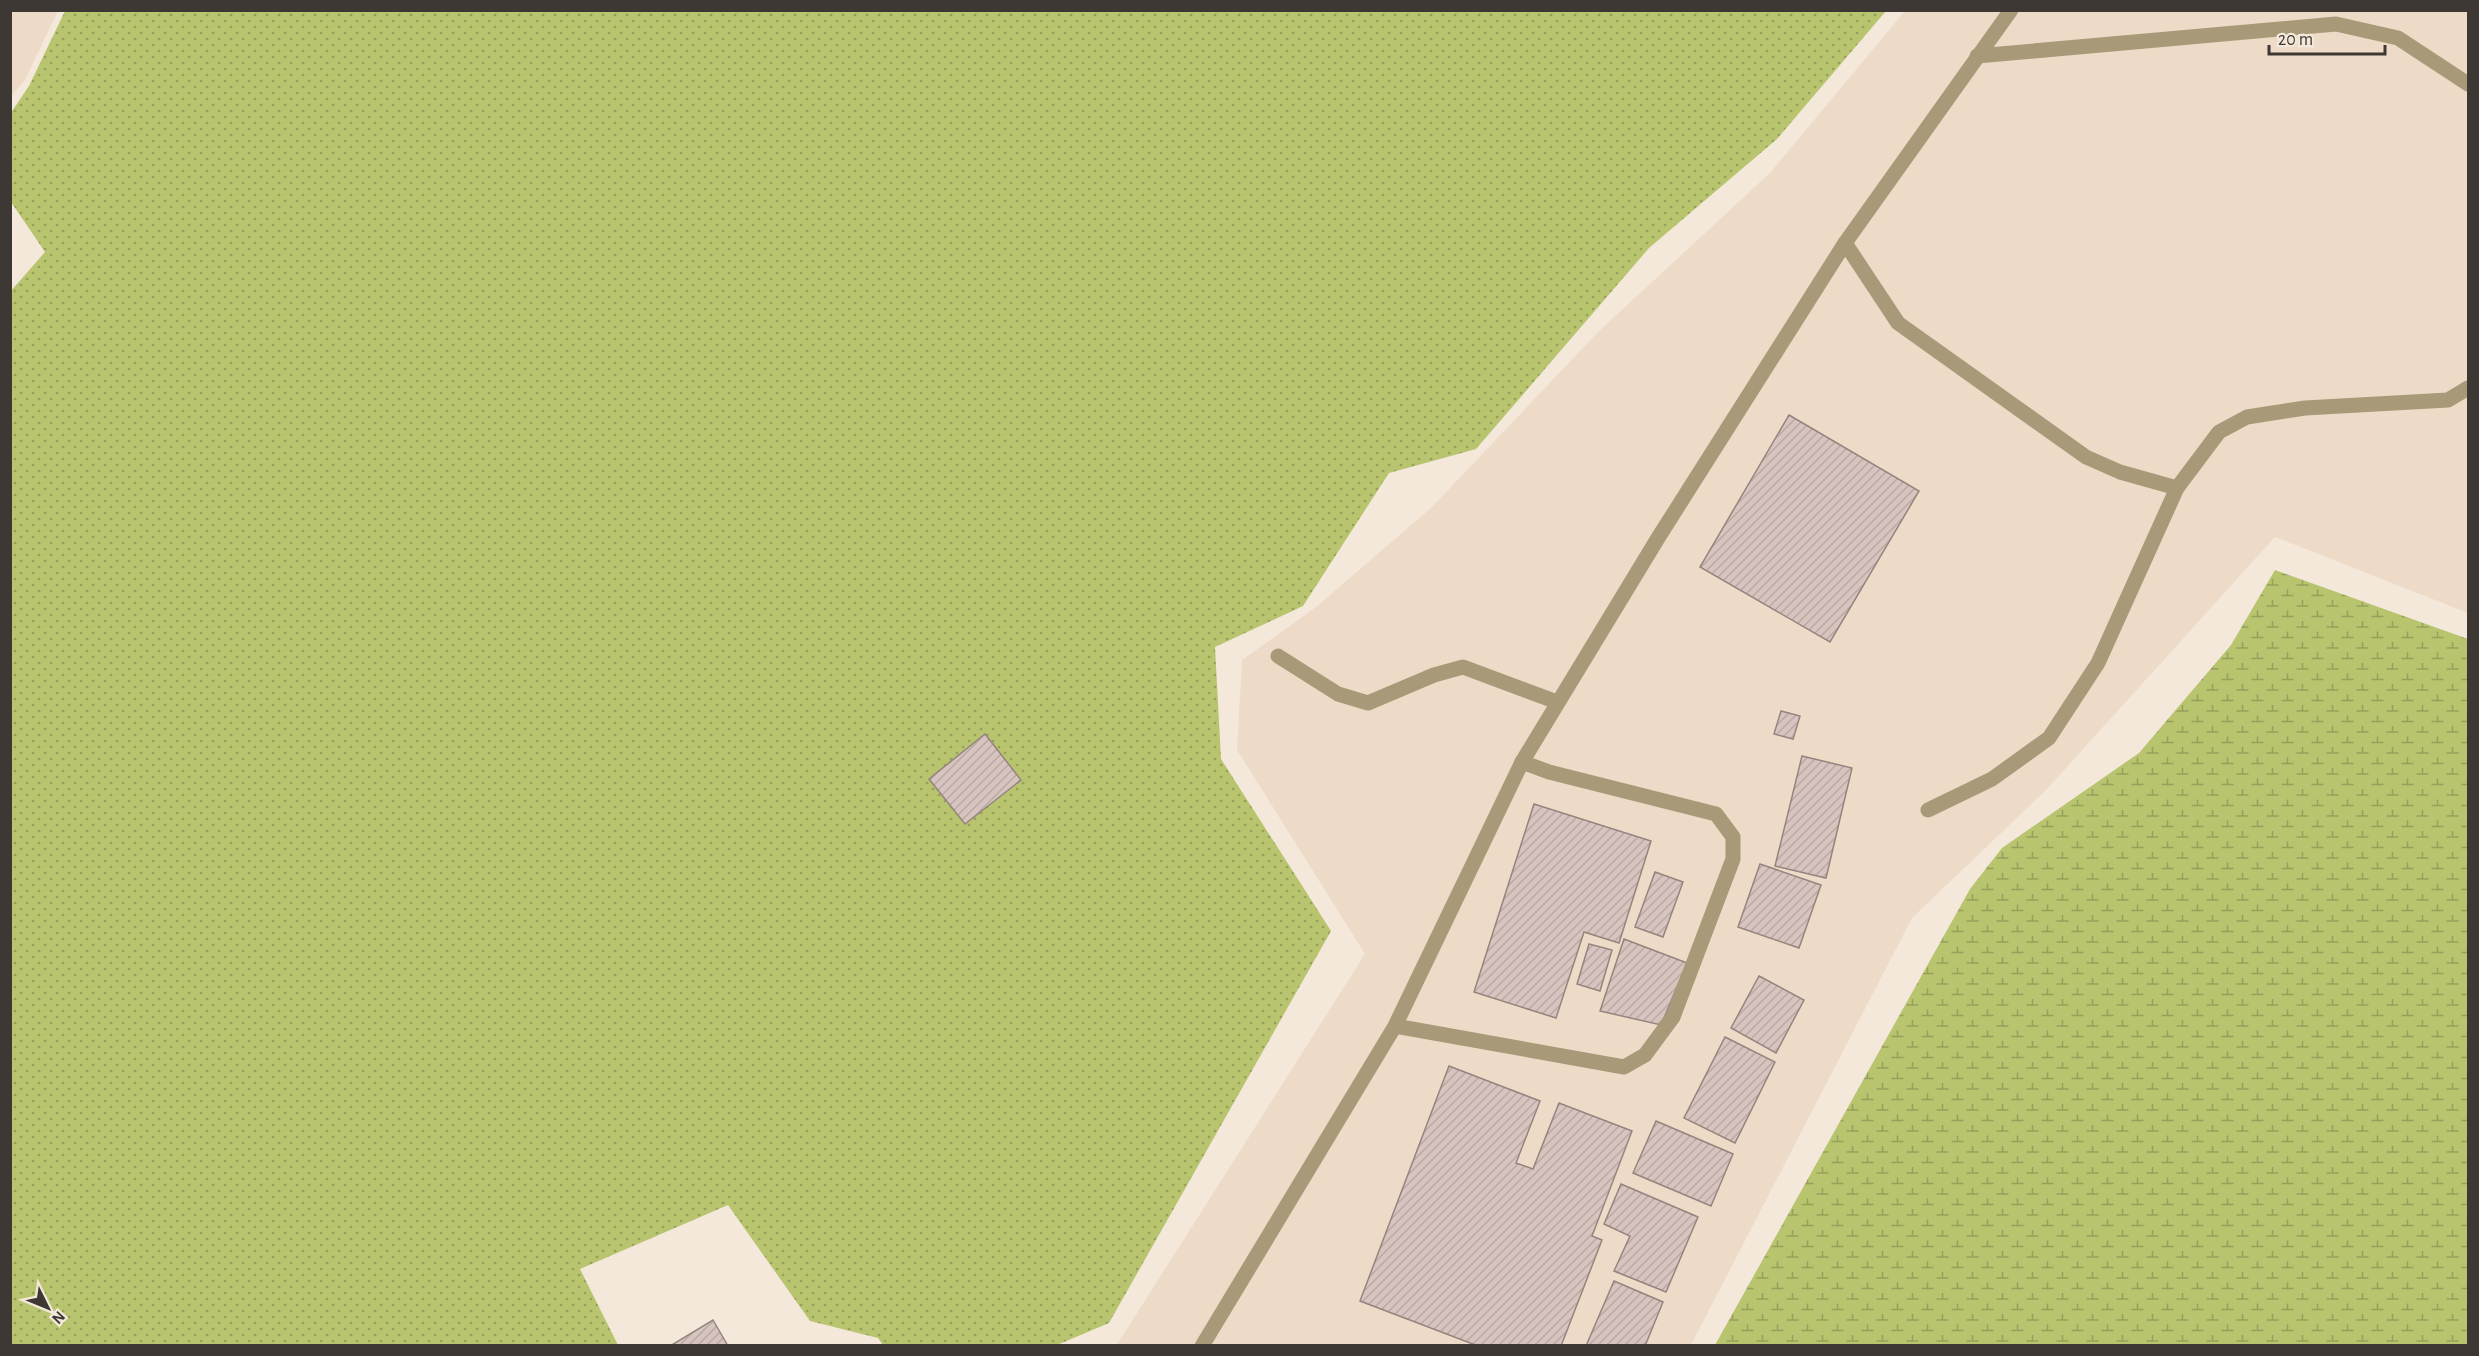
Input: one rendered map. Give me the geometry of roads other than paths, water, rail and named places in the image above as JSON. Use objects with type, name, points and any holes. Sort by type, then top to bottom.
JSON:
[{"type":"lane","points":[[1202,1346],[1395,1026],[1522,762],[1557,702],[1845,243],[2011,10]]},
{"type":"lane","points":[[1977,56],[2336,24],[2398,38],[2469,84]]},
{"type":"lane","points":[[1845,243],[1898,323],[2086,457],[2120,472],[2176,488]]},
{"type":"lane","points":[[1928,810],[1992,779],[2049,738],[2098,663],[2176,488],[2219,432],[2247,417],[2305,408],[2448,400],[2469,388]]},
{"type":"lane","points":[[1278,656],[1338,694],[1368,703],[1434,675],[1463,667],[1557,702]]},
{"type":"lane","points":[[1395,1026],[1624,1067],[1645,1055],[1673,1017],[1733,859],[1733,837],[1716,814],[1549,772],[1522,762]]}]
